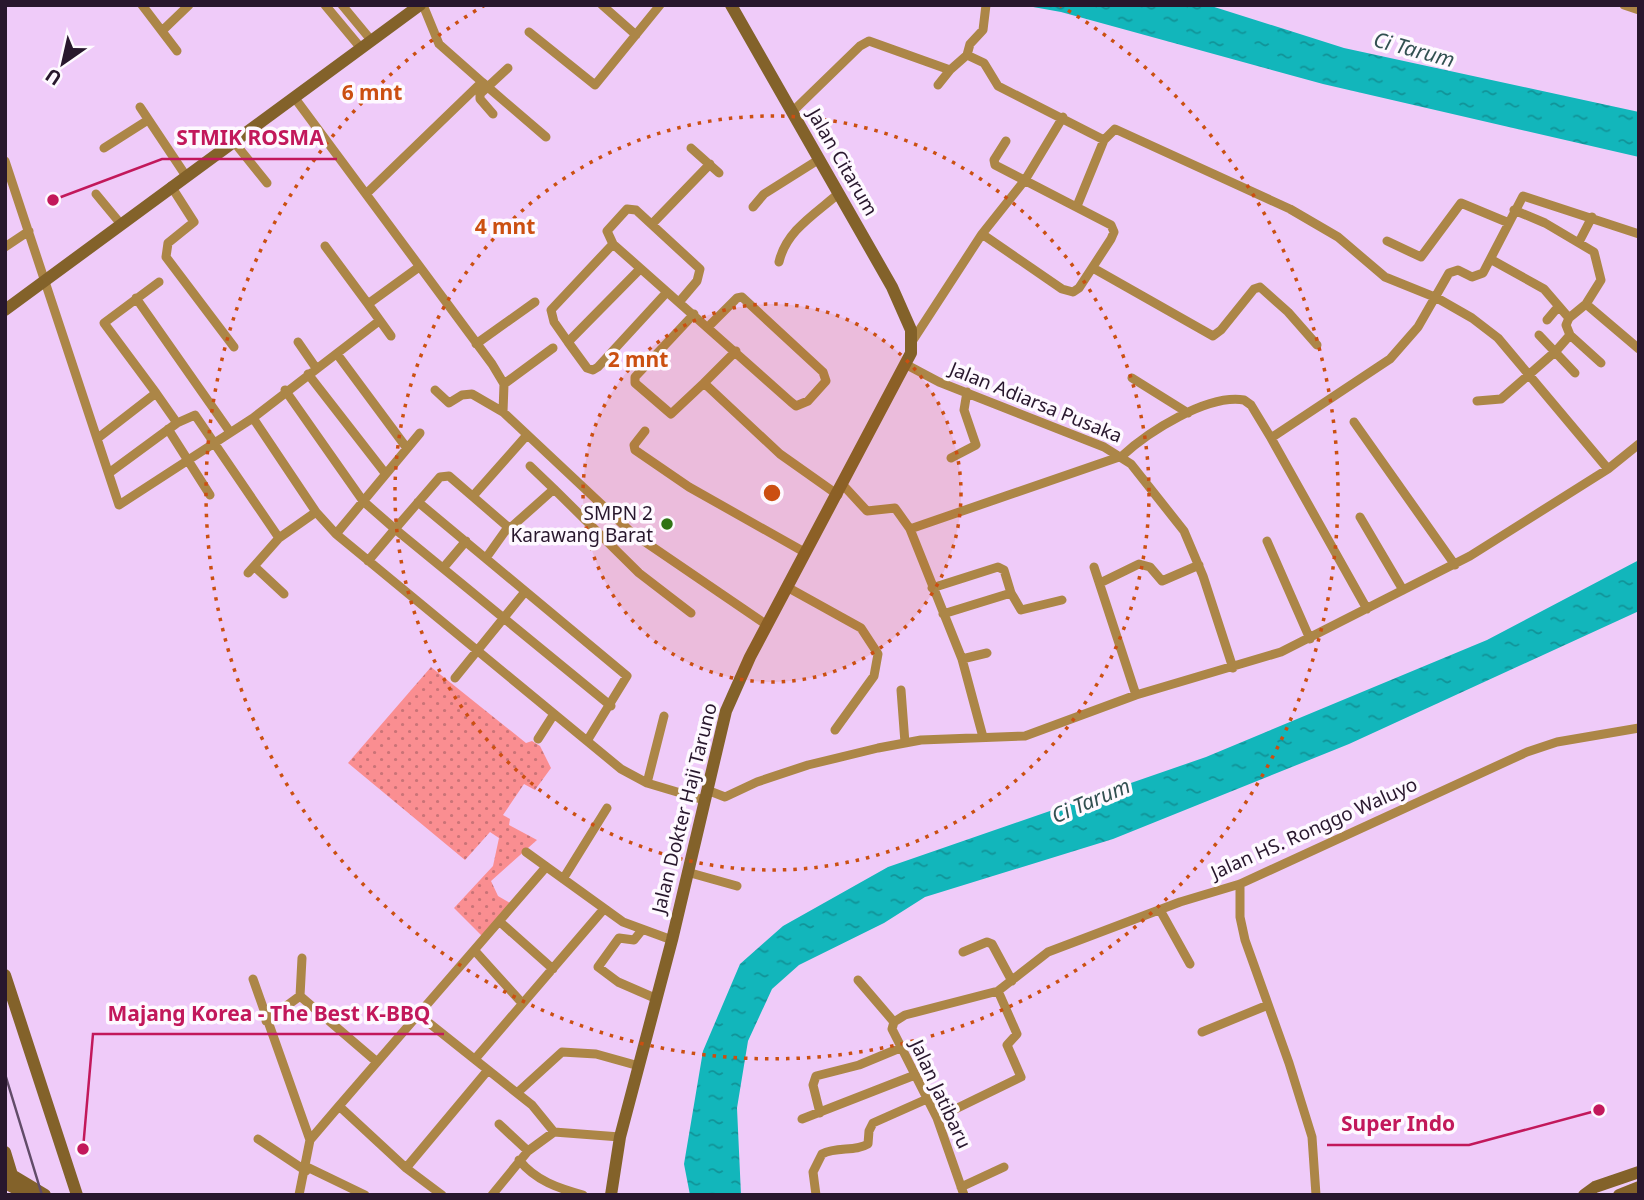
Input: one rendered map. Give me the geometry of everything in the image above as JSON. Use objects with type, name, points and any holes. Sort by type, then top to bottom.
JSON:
[{"type":"street","points":[[142,5],[177,51]]},
{"type":"street","points":[[163,30],[190,5]]},
{"type":"street","points":[[325,5],[365,43]]},
{"type":"street","points":[[342,5],[365,43]]},
{"type":"street","points":[[5,310],[365,43],[421,5],[439,44],[546,137]]},
{"type":"street","points":[[602,5],[636,35]]},
{"type":"street","name":"Jalan Citarum","points":[[731,5],[892,287],[908,319],[913,340]]},
{"type":"street","points":[[938,85],[967,55],[970,44],[986,23],[986,5]]},
{"type":"street","points":[[1624,5],[1639,10]]},
{"type":"street","points":[[529,32],[595,85],[658,6]]},
{"type":"street","points":[[792,112],[860,46],[869,41],[950,70]]},
{"type":"street","points":[[967,55],[984,63],[998,86],[1104,140]]},
{"type":"street","points":[[366,194],[508,68]]},
{"type":"street","points":[[486,85],[479,97],[493,114]]},
{"type":"street","points":[[294,97],[504,384],[503,412]]},
{"type":"street","points":[[140,107],[186,176]]},
{"type":"street","points":[[913,340],[982,234],[1025,180],[1063,117]]},
{"type":"street","points":[[104,148],[148,120]]},
{"type":"street","points":[[1077,206],[1104,140],[1115,129],[1253,190],[1338,237],[1385,277],[1437,299],[1472,318],[1498,338],[1608,469]]},
{"type":"street","points":[[982,234],[1062,289],[1073,292],[1093,268],[1114,232],[1111,225],[995,165],[994,160],[1006,141]]},
{"type":"street","points":[[234,142],[267,183]]},
{"type":"street","points":[[691,148],[719,173]]},
{"type":"street","points":[[753,206],[764,194],[818,160]]},
{"type":"street","points":[[5,161],[118,504],[121,505],[253,418],[285,390],[379,321]]},
{"type":"street","points":[[652,224],[710,164]]},
{"type":"street","points":[[171,186],[194,222],[168,243],[166,257],[234,347]]},
{"type":"street","points":[[96,194],[120,223]]},
{"type":"street","points":[[779,262],[782,250],[795,231],[838,194]]},
{"type":"street","points":[[1271,438],[1390,359],[1405,344],[1454,270],[1476,277],[1492,260],[1523,196],[1639,234]]},
{"type":"street","points":[[1387,241],[1421,257],[1461,203],[1509,223]]},
{"type":"street","points":[[680,301],[697,281],[700,269],[636,210],[627,209],[607,231],[613,244],[796,406],[808,401],[826,381],[823,372],[745,299],[737,298],[708,327]]},
{"type":"street","points":[[1514,210],[1579,242],[1594,253],[1600,274],[1596,291],[1587,304],[1569,318],[1566,325],[1570,335],[1601,363]]},
{"type":"street","points":[[1579,242],[1592,217]]},
{"type":"street","points":[[5,247],[29,231]]},
{"type":"street","points":[[613,244],[551,310],[554,322],[587,368],[593,370],[667,292]]},
{"type":"street","points":[[325,246],[391,337]]},
{"type":"street","points":[[1492,260],[1544,289],[1569,318]]},
{"type":"street","points":[[368,304],[419,267]]},
{"type":"street","points":[[1093,268],[1213,336],[1254,289],[1260,287],[1288,312],[1317,345]]},
{"type":"street","points":[[568,342],[640,269]]},
{"type":"street","points":[[159,282],[104,323],[177,423]]},
{"type":"street","points":[[136,298],[230,432]]},
{"type":"street","points":[[476,344],[535,302]]},
{"type":"street","points":[[1587,304],[1639,349]]},
{"type":"street","points":[[1547,320],[1558,307]]},
{"type":"street","points":[[694,314],[635,377],[635,383],[671,414],[736,351]]},
{"type":"street","points":[[1539,335],[1575,373]]},
{"type":"street","points":[[1477,401],[1501,399],[1556,351],[1570,335]]},
{"type":"street","name":"Jalan Dokter Haji Taruno","points":[[611,1195],[620,1137],[672,940],[726,711],[767,625],[907,365],[913,340]]},
{"type":"street","points":[[298,342],[316,368]]},
{"type":"street","points":[[504,384],[553,348]]},
{"type":"street","points":[[337,354],[406,447]]},
{"type":"street","name":"Jalan Adiarsa Pusaka","points":[[907,365],[967,393],[1122,456],[1145,478],[1177,522],[1199,565],[1233,668]]},
{"type":"street","points":[[308,374],[385,474]]},
{"type":"street","points":[[1132,377],[1180,405],[1188,413]]},
{"type":"street","points":[[704,383],[780,454],[841,490],[867,511],[895,508],[911,529],[962,659],[983,737]]},
{"type":"street","points":[[285,390],[363,502],[611,706]]},
{"type":"street","points":[[435,390],[449,403],[466,393],[503,412],[632,533],[767,625]]},
{"type":"street","points":[[98,438],[156,393]]},
{"type":"street","points":[[951,458],[976,445],[964,410],[967,393]]},
{"type":"street","points":[[911,529],[1122,456],[1159,426],[1188,413],[1237,399],[1244,400],[1251,405],[1271,438],[1367,609]]},
{"type":"street","points":[[109,473],[168,429],[195,415],[279,538]]},
{"type":"street","points":[[253,418],[316,512],[336,534],[554,715],[627,773],[647,783],[725,797],[757,782],[808,765],[905,743],[1025,736],[1136,695],[1233,668],[1310,639],[1455,565],[1608,469],[1639,444]]},
{"type":"street","points":[[1354,422],[1455,565]]},
{"type":"street","points":[[168,429],[210,495]]},
{"type":"street","points":[[645,431],[634,445],[635,450],[689,487],[806,553]]},
{"type":"street","points":[[336,534],[420,433]]},
{"type":"street","points":[[473,496],[527,435]]},
{"type":"street","points":[[530,466],[639,573],[691,613]]},
{"type":"street","points":[[368,561],[444,475],[506,523],[508,530]]},
{"type":"street","points":[[486,558],[508,530],[554,489]]},
{"type":"street","points":[[418,502],[524,593],[627,676]]},
{"type":"street","points":[[284,594],[251,569],[279,538],[316,512]]},
{"type":"street","points":[[1360,517],[1402,590]]},
{"type":"street","points":[[444,567],[466,541]]},
{"type":"street","points":[[1267,541],[1310,639]]},
{"type":"street","points":[[1100,583],[1139,564],[1150,567],[1162,581],[1199,565]]},
{"type":"street","points":[[932,588],[998,567],[1004,570],[1011,593],[1021,610],[1062,600]]},
{"type":"street","points":[[1094,567],[1136,695]]},
{"type":"street","points":[[787,587],[861,628],[878,654],[874,676],[835,730]]},
{"type":"street","points":[[455,678],[524,593]]},
{"type":"street","points":[[943,614],[1011,593]]},
{"type":"street","points":[[962,659],[986,653]]},
{"type":"street","points":[[587,741],[611,706],[633,665]]},
{"type":"street","points":[[901,690],[905,743]]},
{"type":"street","points":[[538,739],[554,715]]},
{"type":"street","points":[[647,783],[664,716]]},
{"type":"street","name":"Jalan HS. Ronggo Waluyo","points":[[894,1021],[905,1015],[998,991],[1048,952],[1160,910],[1240,884],[1527,752],[1558,742],[1639,729]]},
{"type":"street","points":[[563,879],[607,808]]},
{"type":"street","points":[[526,852],[603,910],[642,930],[672,940]]},
{"type":"street","points":[[310,1140],[546,867]]},
{"type":"street","points":[[687,872],[737,886]]},
{"type":"street","points":[[1240,884],[1240,917],[1245,940],[1289,1063],[1315,1148],[1316,1195]]},
{"type":"street","points":[[475,1059],[603,910]]},
{"type":"street","points":[[1160,910],[1190,964]]},
{"type":"street","points":[[500,922],[553,969]]},
{"type":"street","points":[[642,930],[634,940],[619,938],[598,967],[618,982],[657,999]]},
{"type":"street","points":[[963,952],[987,942],[992,944],[1013,981]]},
{"type":"street","points":[[475,951],[522,1003]]},
{"type":"street","points":[[300,996],[302,958]]},
{"type":"street","points":[[5,975],[77,1195]]},
{"type":"street","points":[[253,979],[310,1140],[299,1195]]},
{"type":"street","name":"Jalan Jatibaru","points":[[858,980],[894,1021],[892,1029],[937,1118],[962,1191]]},
{"type":"street","points":[[937,1118],[1021,1077],[1007,1045],[1017,1034],[998,991]]},
{"type":"street","points":[[300,996],[377,1062]]},
{"type":"street","points":[[266,1021],[300,996]]},
{"type":"street","points":[[1202,1032],[1268,1005]]},
{"type":"street","points":[[419,1015],[532,1105],[554,1132]]},
{"type":"street","points":[[820,1113],[813,1086],[816,1076],[859,1065],[900,1048]]},
{"type":"street","points":[[517,1093],[562,1052],[596,1054],[639,1066]]},
{"type":"street","points":[[406,1168],[488,1070]]},
{"type":"street","points":[[802,1119],[915,1075]]},
{"type":"street","points":[[816,1195],[813,1172],[822,1154],[841,1147],[863,1147],[868,1143],[873,1124],[927,1098]]},
{"type":"street","points":[[339,1106],[430,1192],[442,1195]]},
{"type":"street","points":[[499,1124],[528,1151]]},
{"type":"street","points":[[492,1195],[519,1160],[554,1132],[620,1137]]},
{"type":"street","points":[[258,1139],[306,1169],[365,1195]]},
{"type":"street","points":[[5,1152],[10,1185]]},
{"type":"street","points":[[519,1160],[536,1176],[555,1187],[583,1195]]},
{"type":"street","points":[[962,1191],[1004,1167]]},
{"type":"street","points":[[1584,1195],[1595,1187],[1639,1172]]},
{"type":"street","points":[[64,1195],[69,1176]]},
{"type":"street","points":[[10,1185],[28,1195]]},
{"type":"street","points":[[10,1185],[45,1195]]},
{"type":"street","points":[[1619,1195],[1639,1187]]},
{"type":"shaded area","points":[[431,667],[526,743],[532,741],[540,746],[551,768],[535,790],[524,784],[503,815],[510,819],[509,825],[537,840],[491,881],[498,896],[510,903],[485,939],[454,908],[493,866],[499,838],[490,832],[465,860],[348,763]]},
{"type":"water","points":[[1022,5],[1208,5],[1344,48],[1639,112],[1639,157],[1323,84],[1061,12]]},
{"type":"water","name":"Ci Tarum","points":[[1639,560],[1639,611],[1349,744],[1113,839],[925,897],[884,923],[799,965],[772,989],[748,1041],[737,1108],[741,1195],[690,1195],[684,1164],[703,1051],[740,964],[783,926],[888,867],[1206,757],[1487,640]]},
{"type":"railway","points":[[5,1074],[42,1195]]},
{"type":"place","name":"STMIK ROSMA","points":[[53,200]]},
{"type":"place","name":"SMPN 2 Karawang Barat","points":[[667,524]]},
{"type":"place","name":"Super Indo","points":[[1599,1110]]},
{"type":"place","name":"Majang Korea - The Best K-BBQ","points":[[83,1149]]}]
